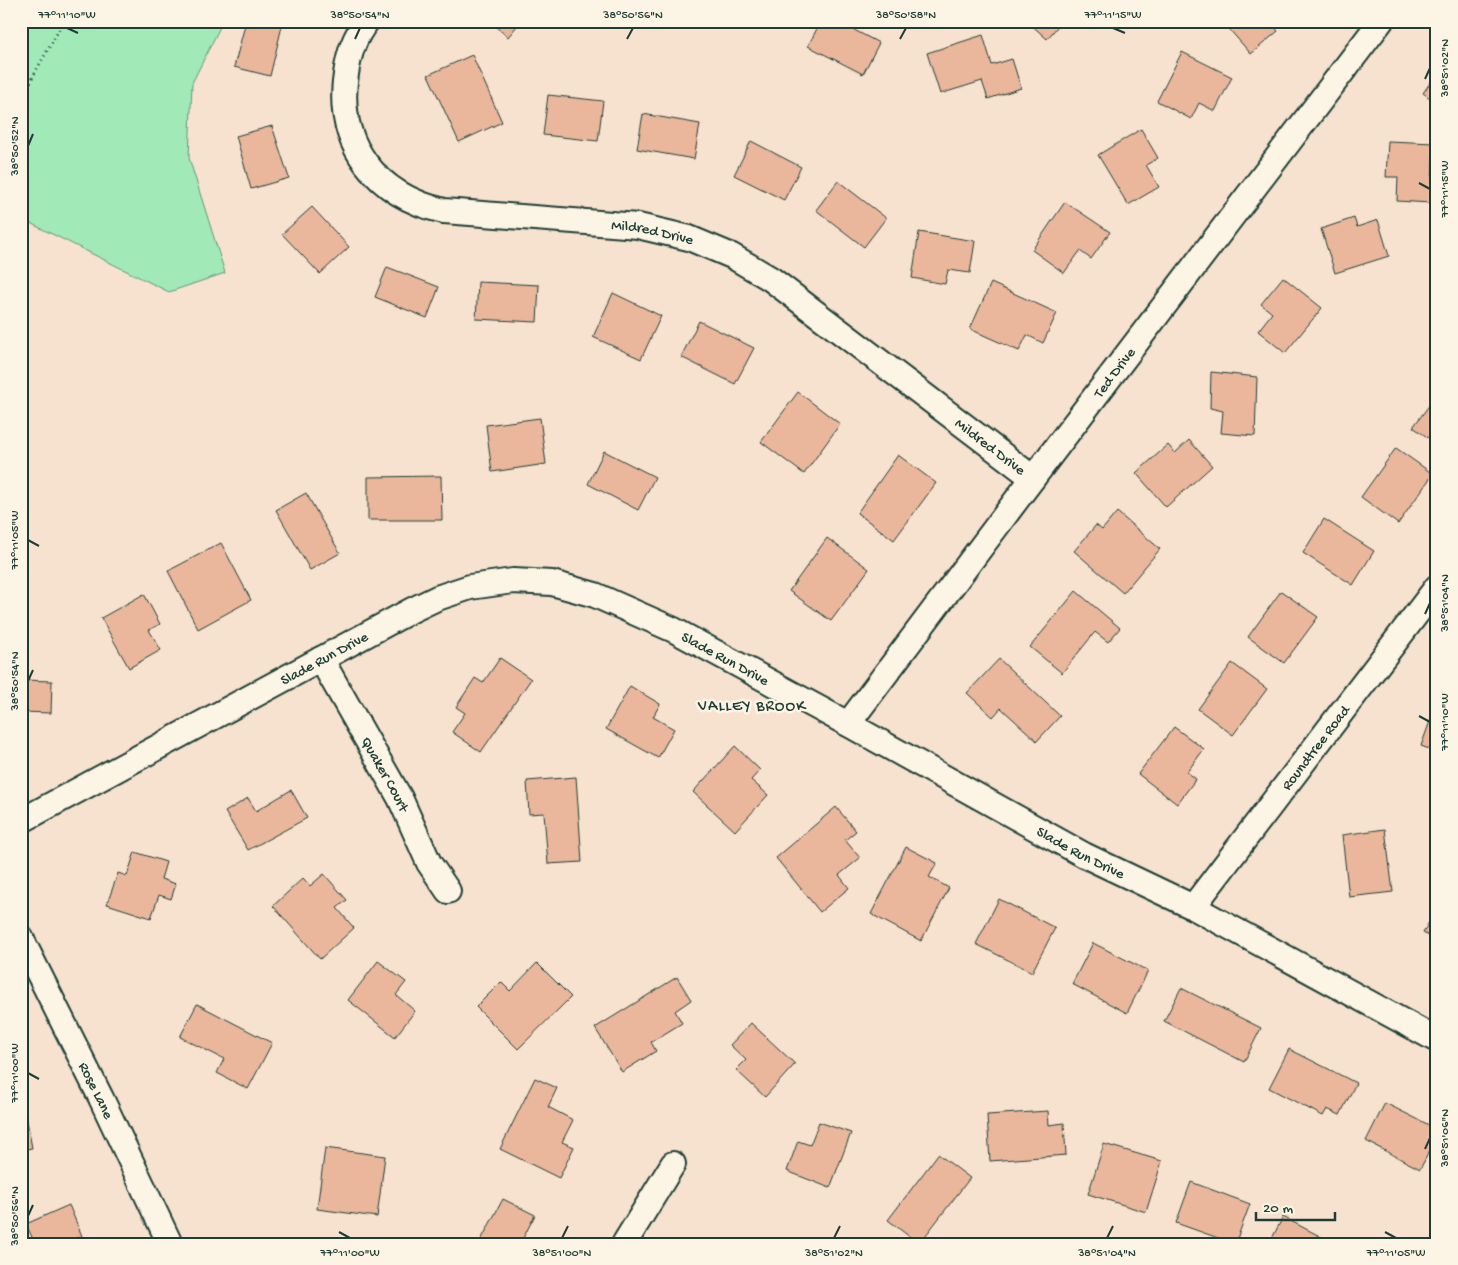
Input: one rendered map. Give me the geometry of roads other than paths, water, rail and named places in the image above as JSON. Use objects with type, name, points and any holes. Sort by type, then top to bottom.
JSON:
[{"type":"street","name":"Mildred Drive","points":[[367,21],[360,29],[349,54],[343,93],[346,121],[356,148],[373,173],[396,193],[425,207],[444,211],[638,226],[689,238],[732,256],[772,279],[1032,478]]},
{"type":"street","name":"Ted Drive","points":[[848,724],[1032,478],[1381,21]]},
{"type":"street","name":"Slade Run Drive","points":[[21,821],[437,598],[470,587],[513,581],[552,583],[595,595],[674,630],[1076,851],[1193,907],[1437,1040]]},
{"type":"street","name":"Roundtree Road","points":[[1193,907],[1428,615],[1437,587]]},
{"type":"street","name":"Quaker Court","points":[[321,659],[400,798],[428,863],[448,890]]},
{"type":"street","name":"Rose Lane","points":[[21,938],[101,1098],[170,1244]]},
{"type":"street","points":[[624,1244],[674,1164]]},
{"type":"district","name":"VALLEY BROOK","points":[[752,704]]}]
